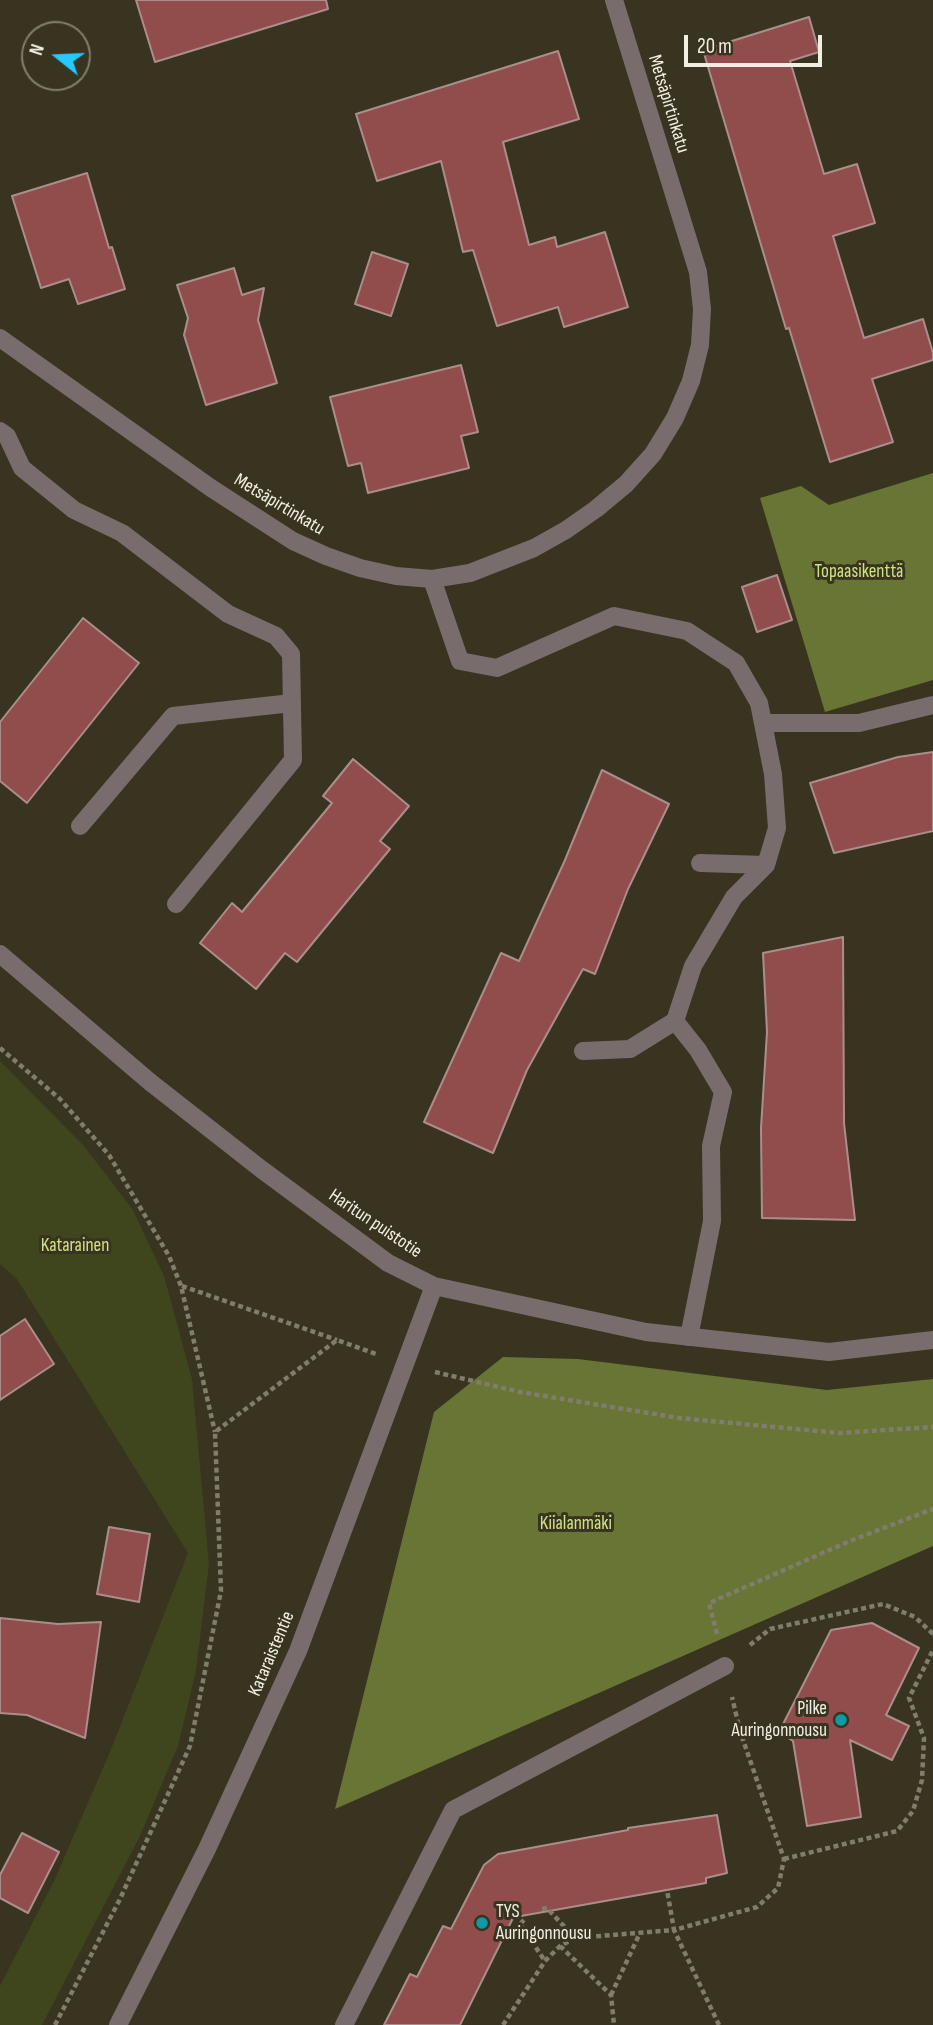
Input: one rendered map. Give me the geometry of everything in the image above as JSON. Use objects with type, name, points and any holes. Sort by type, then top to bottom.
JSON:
[{"type":"street","name":"Metsäpirtinkatu","points":[[0,338],[211,488],[293,541],[326,556],[360,568],[396,576],[432,579],[470,573],[534,548],[596,509],[626,484],[653,453],[675,418],[691,381],[699,345],[702,309],[698,271],[614,0]]},
{"type":"street","points":[[0,431],[7,436],[22,468],[74,510],[122,533],[228,614],[276,636],[291,654],[293,760],[176,904]]},
{"type":"street","points":[[432,579],[460,661],[497,668],[614,617],[687,631],[736,663],[759,703],[773,774],[777,828],[766,865],[734,897],[693,966],[675,1021],[630,1049],[583,1051]]},
{"type":"street","points":[[80,826],[173,716],[292,703]]},
{"type":"street","points":[[763,723],[859,723],[933,705]]},
{"type":"street","points":[[700,863],[766,865]]},
{"type":"street","name":"Haritun puistotie","points":[[0,954],[150,1082],[261,1169],[388,1263],[434,1286],[646,1332],[689,1337],[829,1352],[933,1340]]},
{"type":"street","points":[[675,1021],[698,1050],[723,1092],[711,1146],[712,1221],[689,1337]]},
{"type":"street","name":"Kataraistentie","points":[[118,2025],[207,1849],[298,1651],[434,1286]]},
{"type":"street","points":[[344,2025],[453,1810],[725,1666]]},
{"type":"path","points":[[0,1048],[60,1099],[109,1155],[169,1256],[181,1286],[215,1432],[221,1591],[190,1746],[120,1899],[55,2025]]},
{"type":"path","points":[[181,1286],[403,1364],[520,1392],[679,1418],[839,1433],[933,1427]]},
{"type":"path","points":[[215,1432],[337,1340]]},
{"type":"path","points":[[503,2025],[545,1961],[560,1946],[575,1938],[674,1930],[757,1907],[778,1888],[784,1859],[740,1731],[709,1602],[850,1541],[933,1509]]},
{"type":"path","points":[[725,1666],[770,1629],[883,1604],[915,1617],[933,1634]]},
{"type":"path","points":[[784,1859],[897,1831],[913,1811],[922,1780],[924,1738],[909,1699],[933,1650]]},
{"type":"path","points":[[667,1890],[674,1930],[719,2025]]},
{"type":"path","points":[[542,1909],[547,1908],[575,1938]]},
{"type":"path","points":[[524,1920],[520,1924],[545,1961]]},
{"type":"path","points":[[614,2025],[611,1995],[640,1933]]},
{"type":"path","points":[[560,1946],[611,1995]]},
{"type":"green space","name":"Topaasikenttä","points":[[933,473],[933,680],[825,712],[760,498],[801,486],[829,505]]},
{"type":"green space","name":"Katarainen","points":[[0,1061],[84,1146],[133,1210],[164,1276],[192,1379],[209,1564],[196,1671],[178,1746],[139,1838],[42,2025],[0,2025],[0,1986],[54,1881],[110,1752],[188,1553],[17,1279],[0,1264]]},
{"type":"green space","name":"Kiialanmäki","points":[[503,1357],[578,1359],[827,1390],[933,1379],[933,1546],[335,1809],[434,1412]]},
{"type":"building","points":[[136,0],[326,0],[328,9],[155,62]]},
{"type":"building","points":[[809,17],[819,52],[790,61],[824,174],[857,164],[875,223],[833,236],[864,338],[923,319],[933,353],[933,360],[872,379],[893,442],[830,462],[789,328],[786,329],[703,50]]},
{"type":"building","points":[[558,51],[579,119],[503,142],[529,245],[555,237],[557,247],[605,232],[628,307],[564,327],[558,307],[497,326],[473,250],[463,252],[441,161],[377,181],[356,114]]},
{"type":"building","points":[[87,173],[109,248],[112,247],[125,289],[78,304],[69,279],[41,288],[12,196]]},
{"type":"building","points":[[372,252],[408,264],[391,316],[355,304]]},
{"type":"building","points":[[234,268],[242,295],[264,288],[258,320],[277,383],[206,405],[184,335],[188,318],[177,285]]},
{"type":"building","points":[[461,365],[478,432],[461,436],[469,468],[368,493],[361,463],[348,466],[330,397]]},
{"type":"building","points":[[777,575],[792,620],[757,632],[742,587]]},
{"type":"building","points":[[83,618],[139,663],[27,803],[0,781],[0,722]]},
{"type":"building","points":[[933,752],[933,831],[834,853],[810,783],[898,757]]},
{"type":"building","points":[[353,759],[409,806],[380,841],[390,849],[297,962],[285,953],[256,989],[200,943],[232,903],[242,912],[332,803],[323,796]]},
{"type":"building","points":[[602,770],[669,804],[628,889],[595,974],[583,969],[527,1070],[493,1153],[424,1122],[501,953],[519,961]]},
{"type":"building","points":[[843,937],[844,1123],[855,1220],[762,1218],[761,1128],[767,1032],[763,953]]},
{"type":"building","points":[[25,1319],[54,1364],[0,1400],[0,1336]]},
{"type":"building","points":[[109,1527],[150,1534],[139,1602],[97,1594]]},
{"type":"building","points":[[0,1618],[58,1624],[101,1622],[85,1738],[27,1715],[0,1713]]},
{"type":"building","name":"Pilke Auringonnousu","points":[[872,1623],[919,1648],[886,1715],[909,1726],[892,1760],[850,1740],[861,1817],[807,1826],[793,1741],[779,1732],[831,1630]]},
{"type":"building","name":"TYS Auringonnousu","points":[[717,1815],[727,1873],[706,1878],[706,1883],[521,1916],[517,1910],[460,2025],[384,2025],[410,1974],[417,1977],[443,1926],[451,1929],[484,1865],[498,1854],[628,1828]]},
{"type":"building","points":[[22,1833],[59,1852],[28,1913],[0,1898],[0,1875]]},
{"type":"place","name":"Pilke Auringonnousu","points":[[841,1720]]},
{"type":"place","name":"TYS Auringonnousu","points":[[482,1923]]}]
